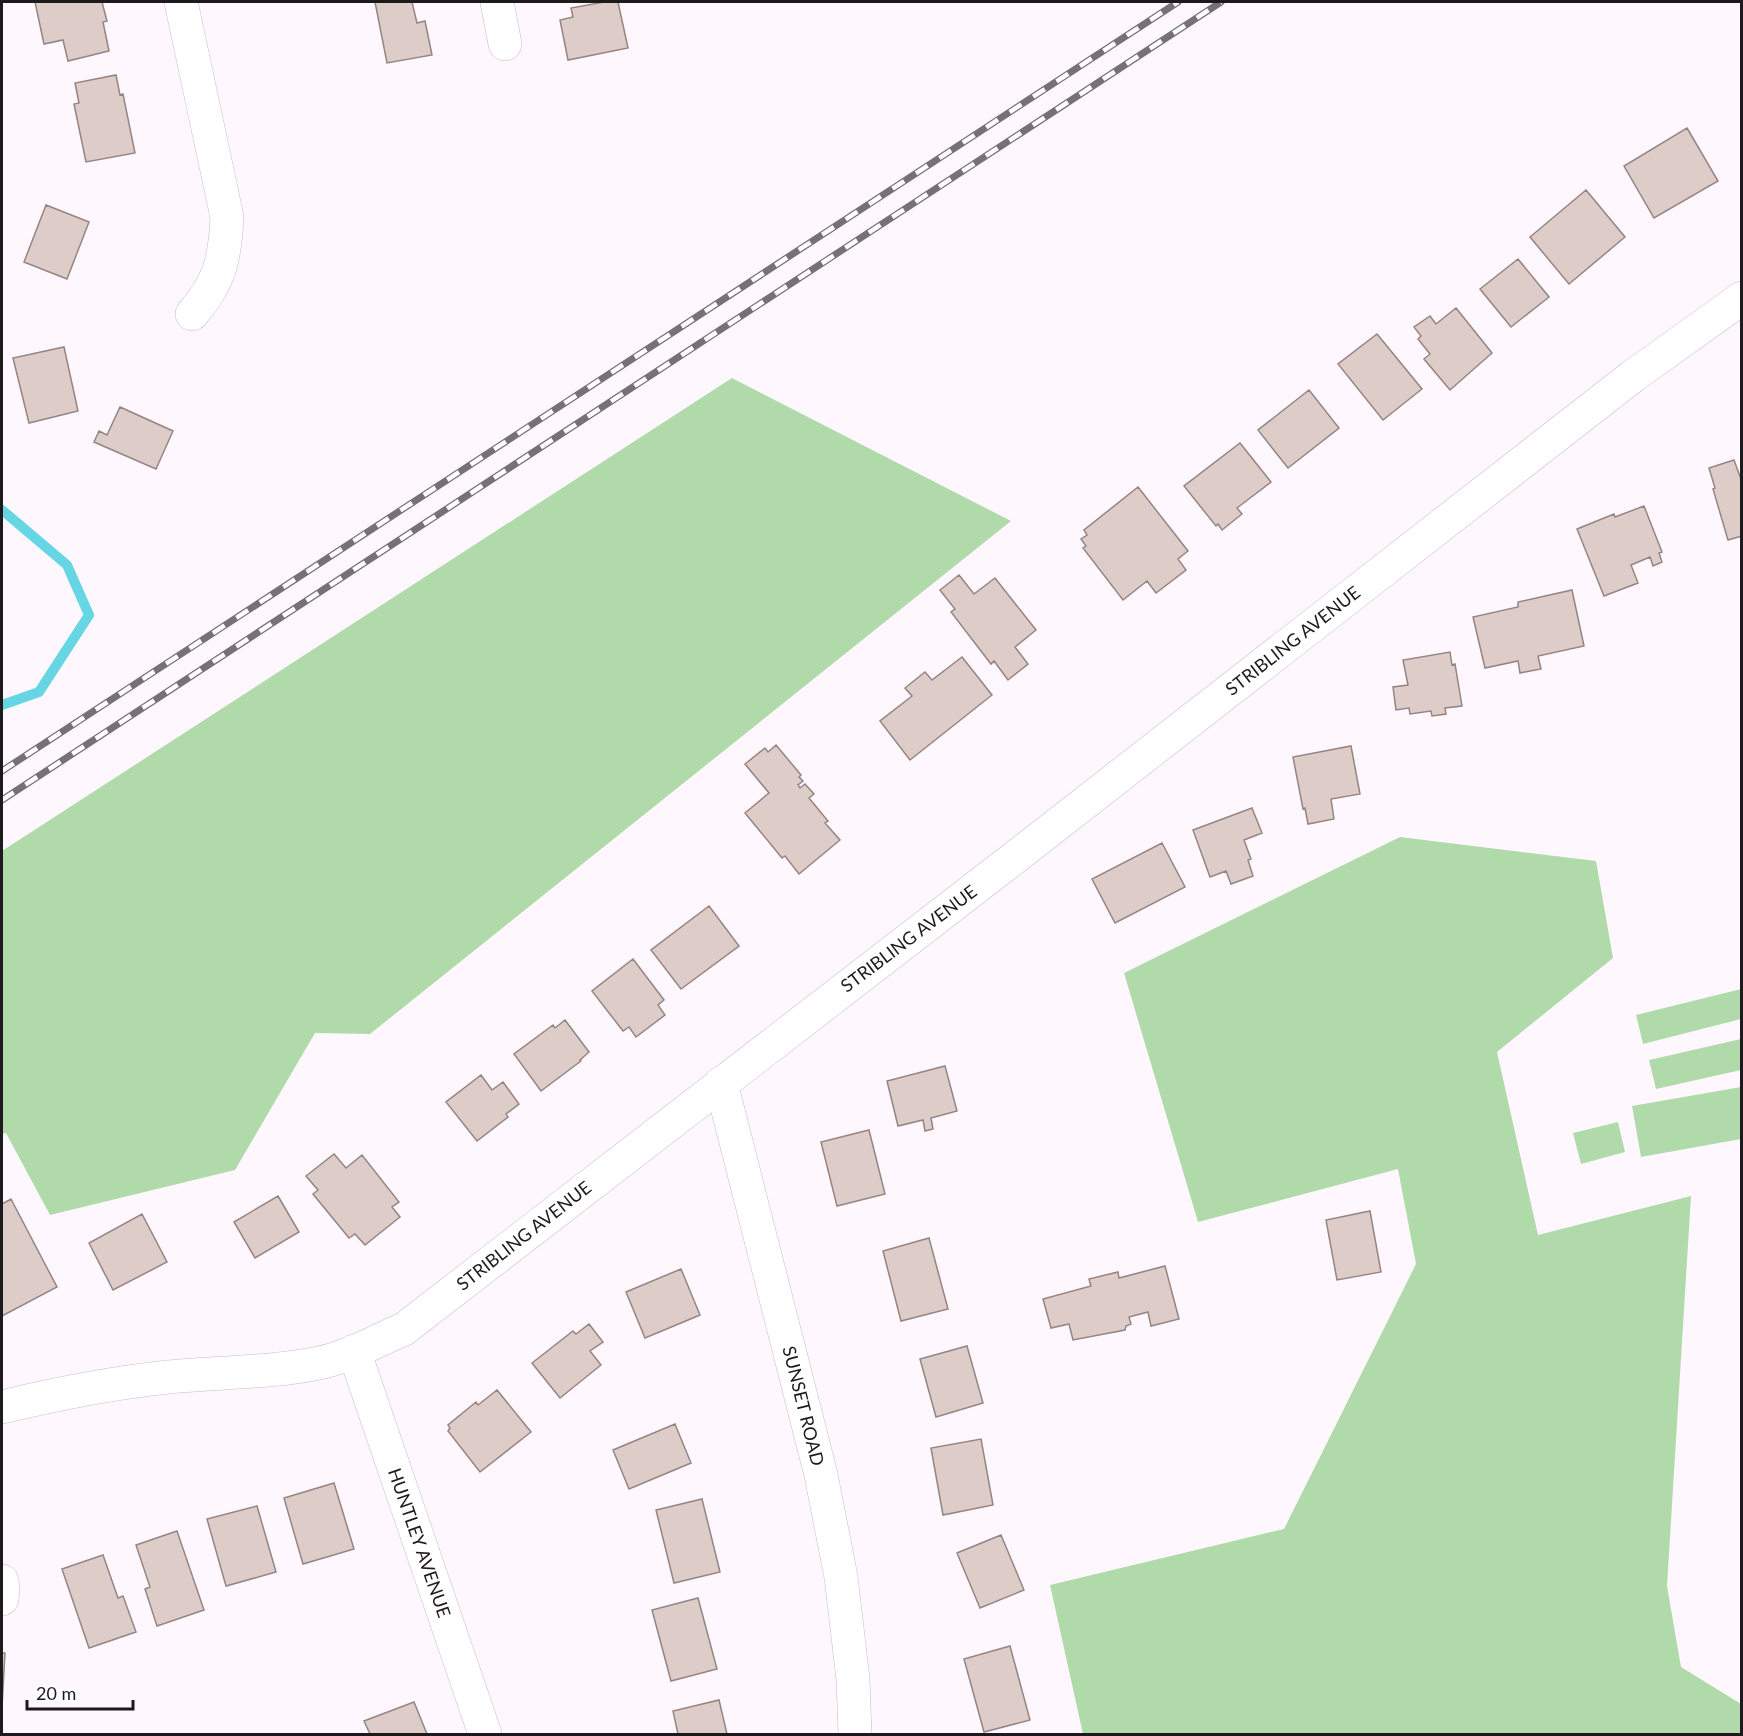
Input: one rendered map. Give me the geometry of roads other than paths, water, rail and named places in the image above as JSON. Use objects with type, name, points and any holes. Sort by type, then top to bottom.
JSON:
[{"type":"street","points":[[182,2],[227,217],[225,250],[218,275],[201,304],[192,314]]},
{"type":"street","points":[[497,2],[505,44]]},
{"type":"street","name":"STRIBLING AVENUE","points":[[2,1407],[53,1395],[166,1377],[281,1368],[320,1362],[354,1351],[404,1329],[1633,376],[1742,298]]},
{"type":"street","name":"SUNSET ROAD","points":[[721,1083],[821,1475],[841,1577],[853,1679],[855,1734]]},
{"type":"street","name":"HUNTLEY AVENUE","points":[[354,1351],[485,1734]]},
{"type":"street","points":[[2,1581],[2,1599]]},
{"type":"waterway","points":[[2,510],[67,565],[89,615],[39,692],[2,705]]},
{"type":"railway","points":[[2,771],[1178,2]]},
{"type":"railway","points":[[2,800],[1221,2]]}]
